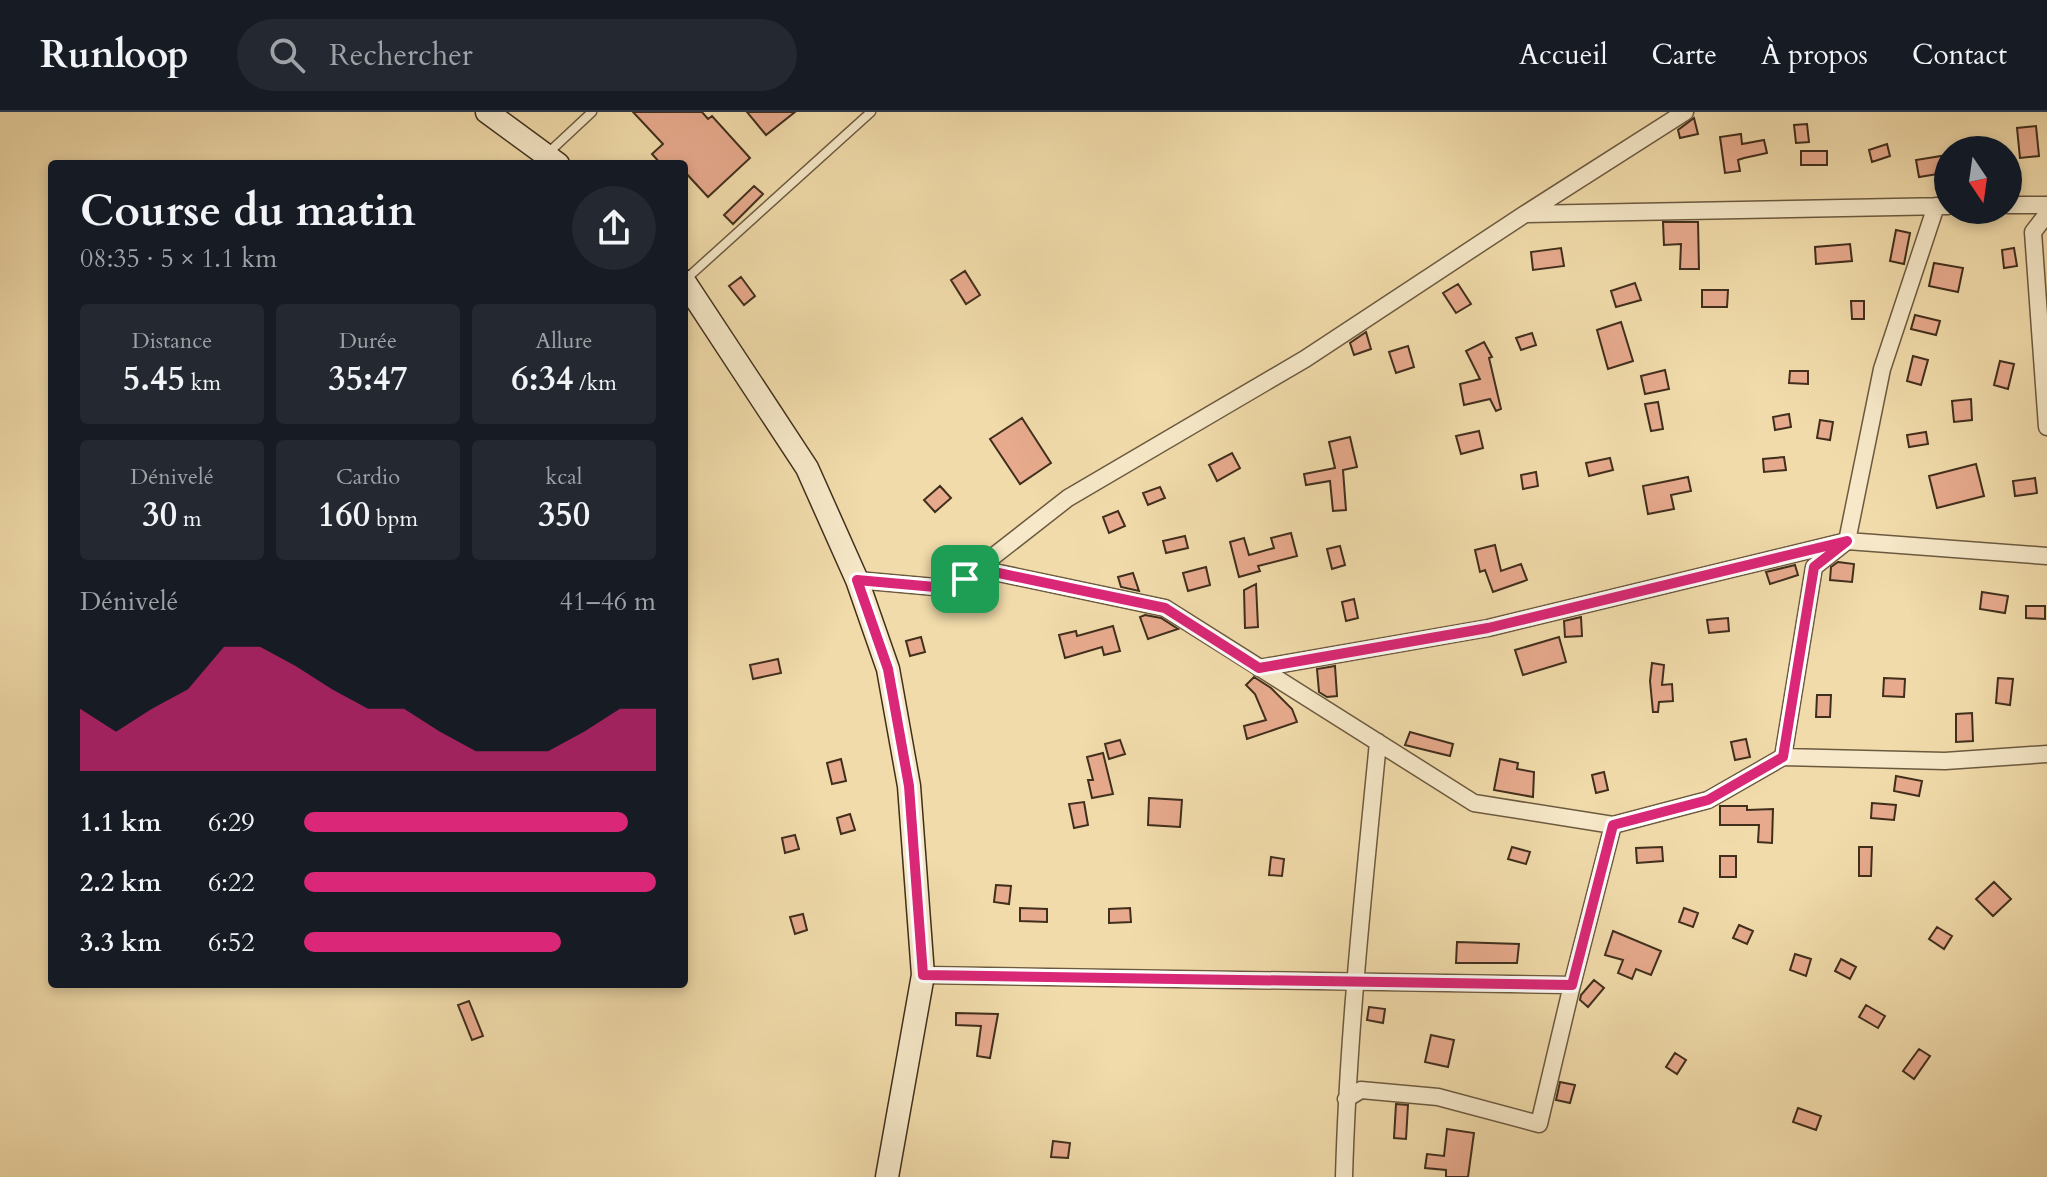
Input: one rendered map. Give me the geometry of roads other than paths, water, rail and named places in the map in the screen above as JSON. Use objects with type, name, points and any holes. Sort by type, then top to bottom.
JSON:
[{"type":"main road","points":[[487,112],[552,159]]},
{"type":"main road","points":[[688,286],[807,468],[857,580],[888,669],[909,786],[923,975],[887,1177]]},
{"type":"street","points":[[965,579],[1068,498],[1305,359],[1685,112]]},
{"type":"street","points":[[2022,205],[2047,205]]},
{"type":"street","points":[[1525,214],[1934,206]]},
{"type":"street","points":[[2047,214],[2033,232],[2047,427]]},
{"type":"street","points":[[1783,757],[1814,567],[1847,541],[1882,369],[1935,224]]},
{"type":"street","points":[[1259,668],[1488,628],[1847,541],[2047,556]]},
{"type":"street","points":[[857,580],[935,587],[994,572],[1165,608],[1474,803],[1613,825],[1708,800],[1783,757],[1945,761],[2047,754]]},
{"type":"street","points":[[1344,1177],[1355,982],[1378,742]]},
{"type":"street","points":[[1346,1099],[1361,1090],[1438,1097],[1539,1124],[1613,825]]},
{"type":"street","points":[[923,975],[1572,985]]},
{"type":"lane","points":[[552,159],[592,112]]},
{"type":"lane","points":[[688,276],[871,112]]}]
